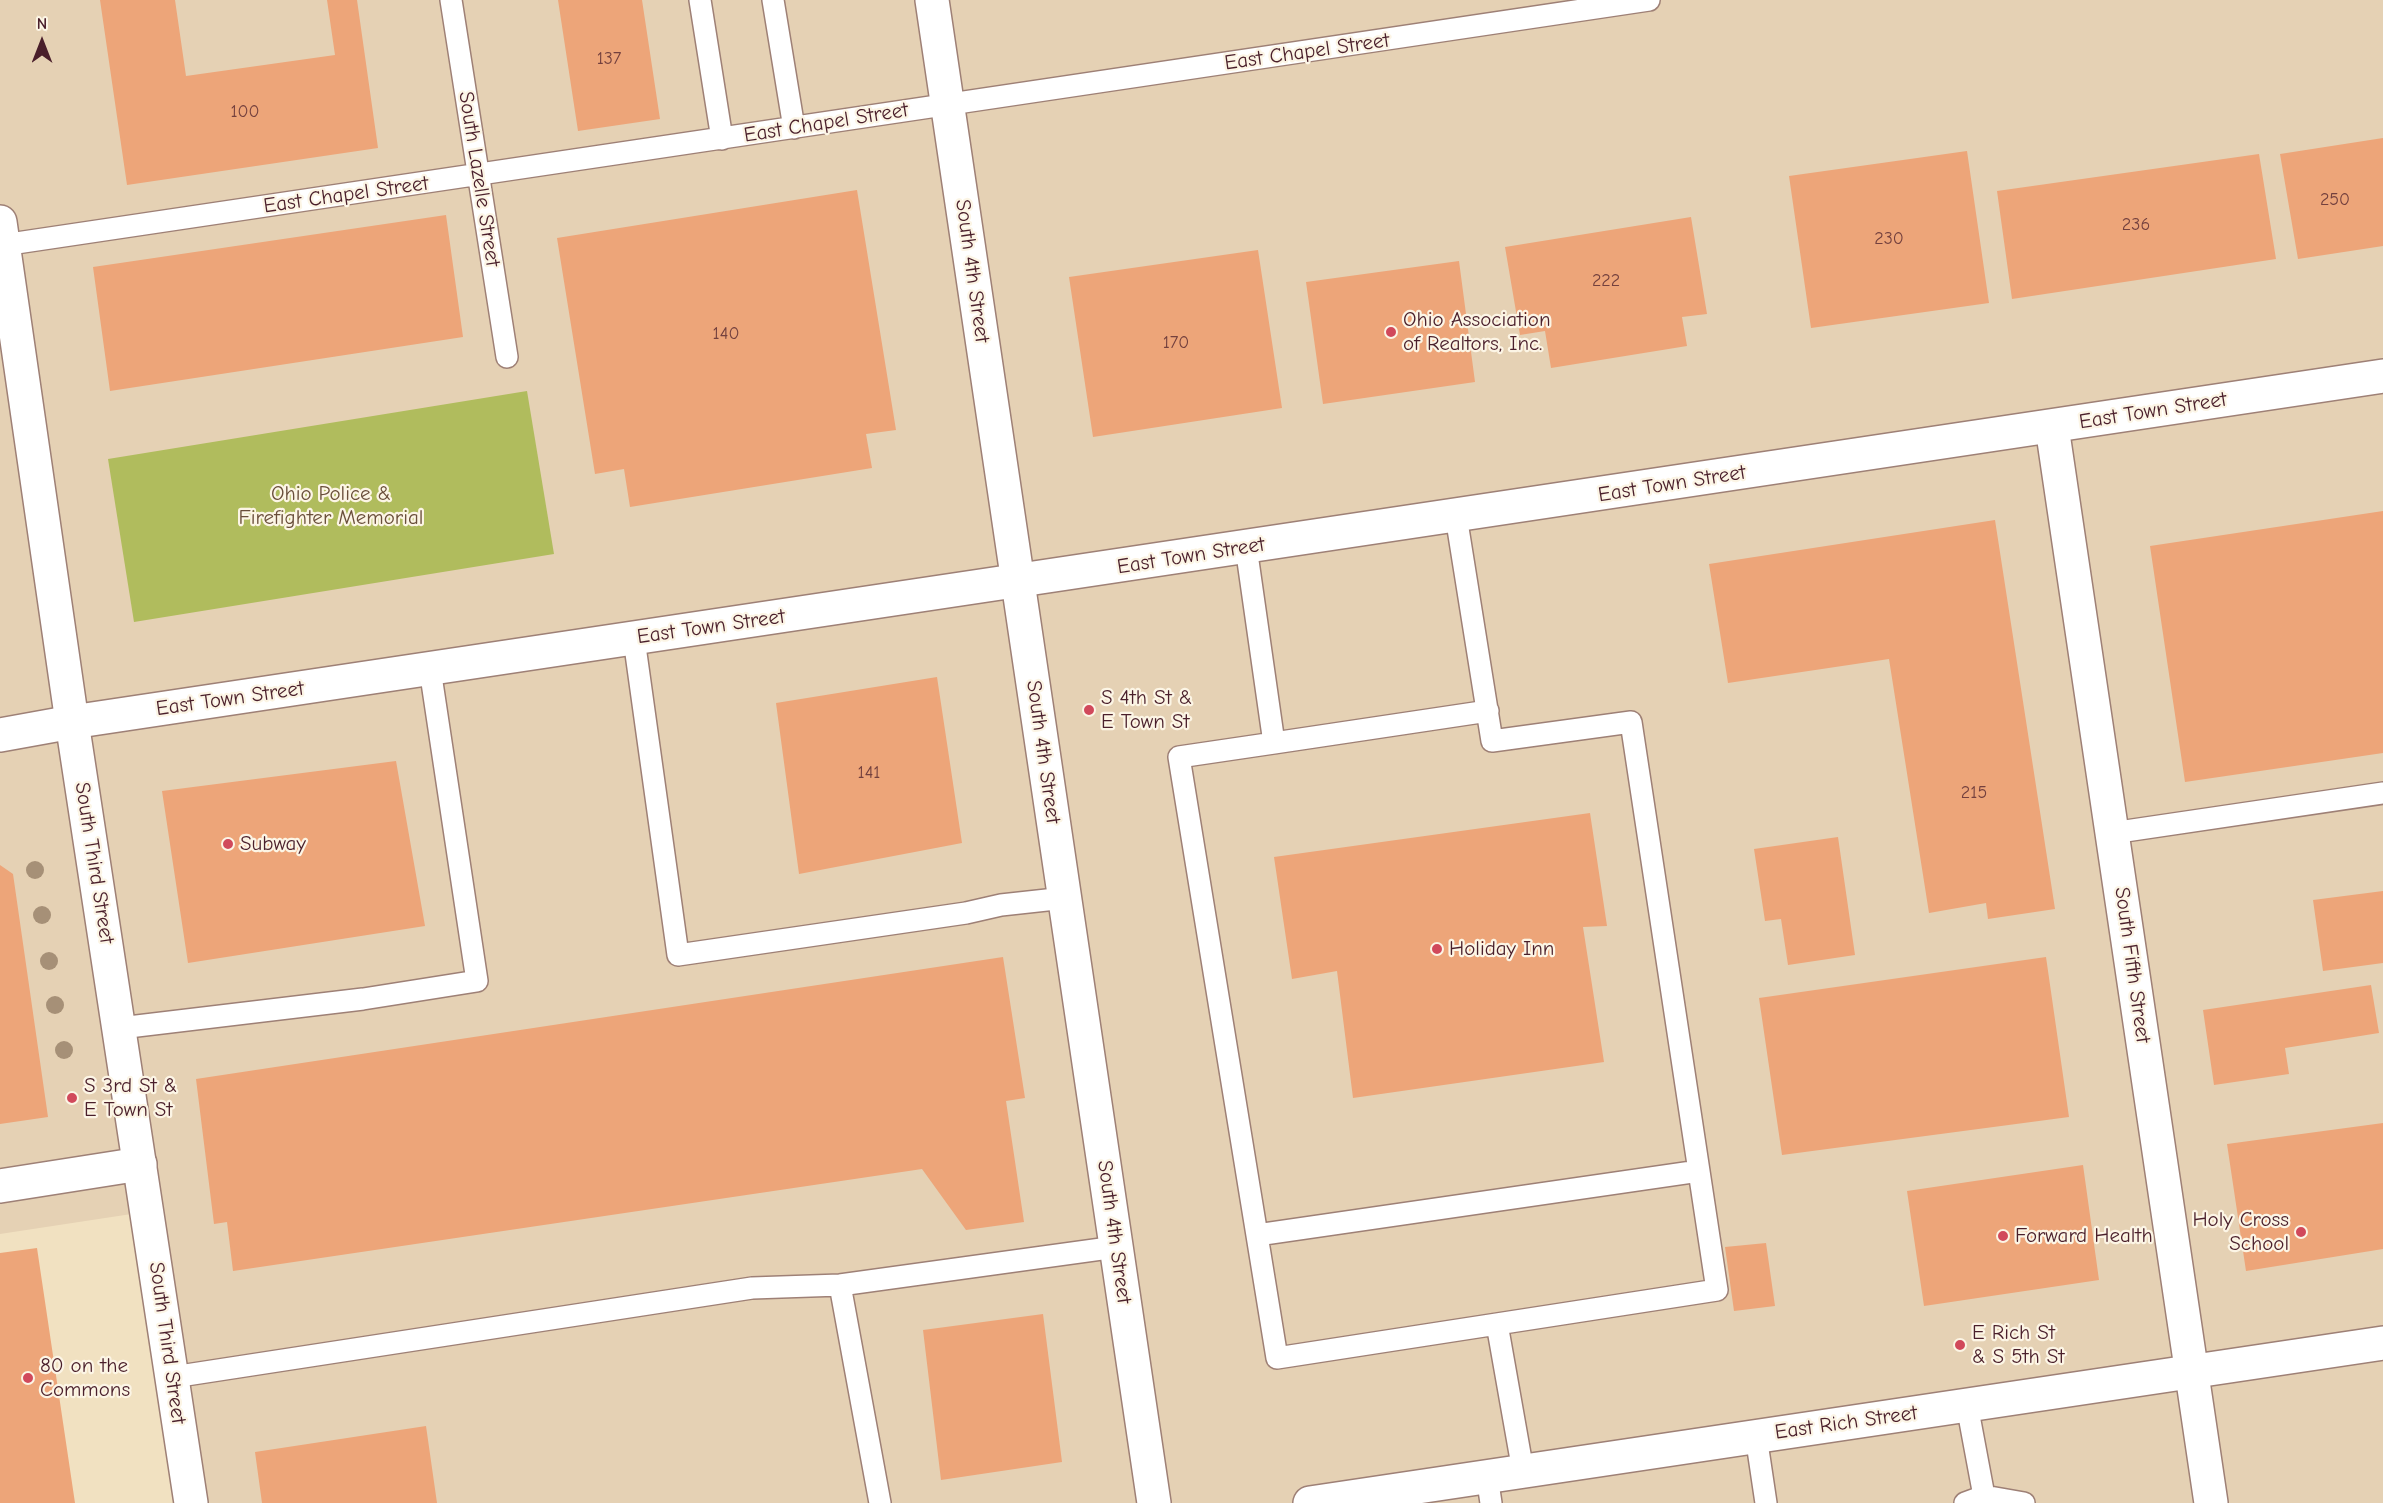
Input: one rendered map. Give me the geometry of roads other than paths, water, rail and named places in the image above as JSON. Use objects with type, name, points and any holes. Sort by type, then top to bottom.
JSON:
[{"type":"main road","name":"South 4th Street","points":[[932,0],[1155,1503]]},
{"type":"main road","name":"South Third Street","points":[[2,234],[6,308],[120,1028],[191,1503]]},
{"type":"main road","name":"East Town Street","points":[[0,735],[72,722],[2383,376]]},
{"type":"main road","name":"South Fifth Street","points":[[2052,427],[2211,1503]]},
{"type":"main road","points":[[0,1186],[140,1164]]},
{"type":"main road","name":"East Rich Street","points":[[1310,1503],[1489,1490],[1523,1472],[2383,1343]]},
{"type":"lane","name":"South Lazelle Street","points":[[451,0],[507,357]]},
{"type":"lane","points":[[700,0],[722,139]]},
{"type":"lane","points":[[773,0],[794,128]]},
{"type":"lane","name":"East Chapel Street","points":[[2,234],[479,176],[1649,0]]},
{"type":"lane","points":[[1456,516],[1488,711],[1492,741],[1630,722],[1717,1290],[1277,1358],[1179,757],[1488,711]]},
{"type":"lane","points":[[1246,547],[1274,743]]},
{"type":"lane","points":[[634,639],[678,955],[966,913],[1001,905],[1065,898]]},
{"type":"lane","points":[[120,1028],[363,999],[477,981],[430,669]]},
{"type":"lane","points":[[2112,833],[2383,793]]},
{"type":"lane","points":[[1257,1235],[1699,1172]]},
{"type":"lane","points":[[173,1377],[752,1288],[840,1285],[1116,1247]]},
{"type":"lane","points":[[840,1285],[880,1503]]},
{"type":"lane","points":[[1497,1324],[1523,1472]]},
{"type":"lane","points":[[1967,1405],[1975,1500],[2024,1503]]},
{"type":"lane","points":[[1756,1436],[1766,1503]]},
{"type":"place","name":"Ohio Association of Realtors, Inc.","points":[[1391,332]]},
{"type":"place","name":"S 4th St & E Town St","points":[[1089,710]]},
{"type":"place","name":"Subway","points":[[228,844]]},
{"type":"place","name":"Holiday Inn","points":[[1437,949]]},
{"type":"place","name":"S 3rd St & E Town St","points":[[72,1098]]},
{"type":"place","name":"Holy Cross School","points":[[2301,1232]]},
{"type":"place","name":"Forward Health","points":[[2003,1236]]},
{"type":"place","name":"E Rich St & S 5th St","points":[[1960,1345]]},
{"type":"place","name":"80 on the Commons","points":[[28,1378]]},
{"type":"park label","name":"Ohio Police & Firefighter Memorial","points":[[331,506]]}]
